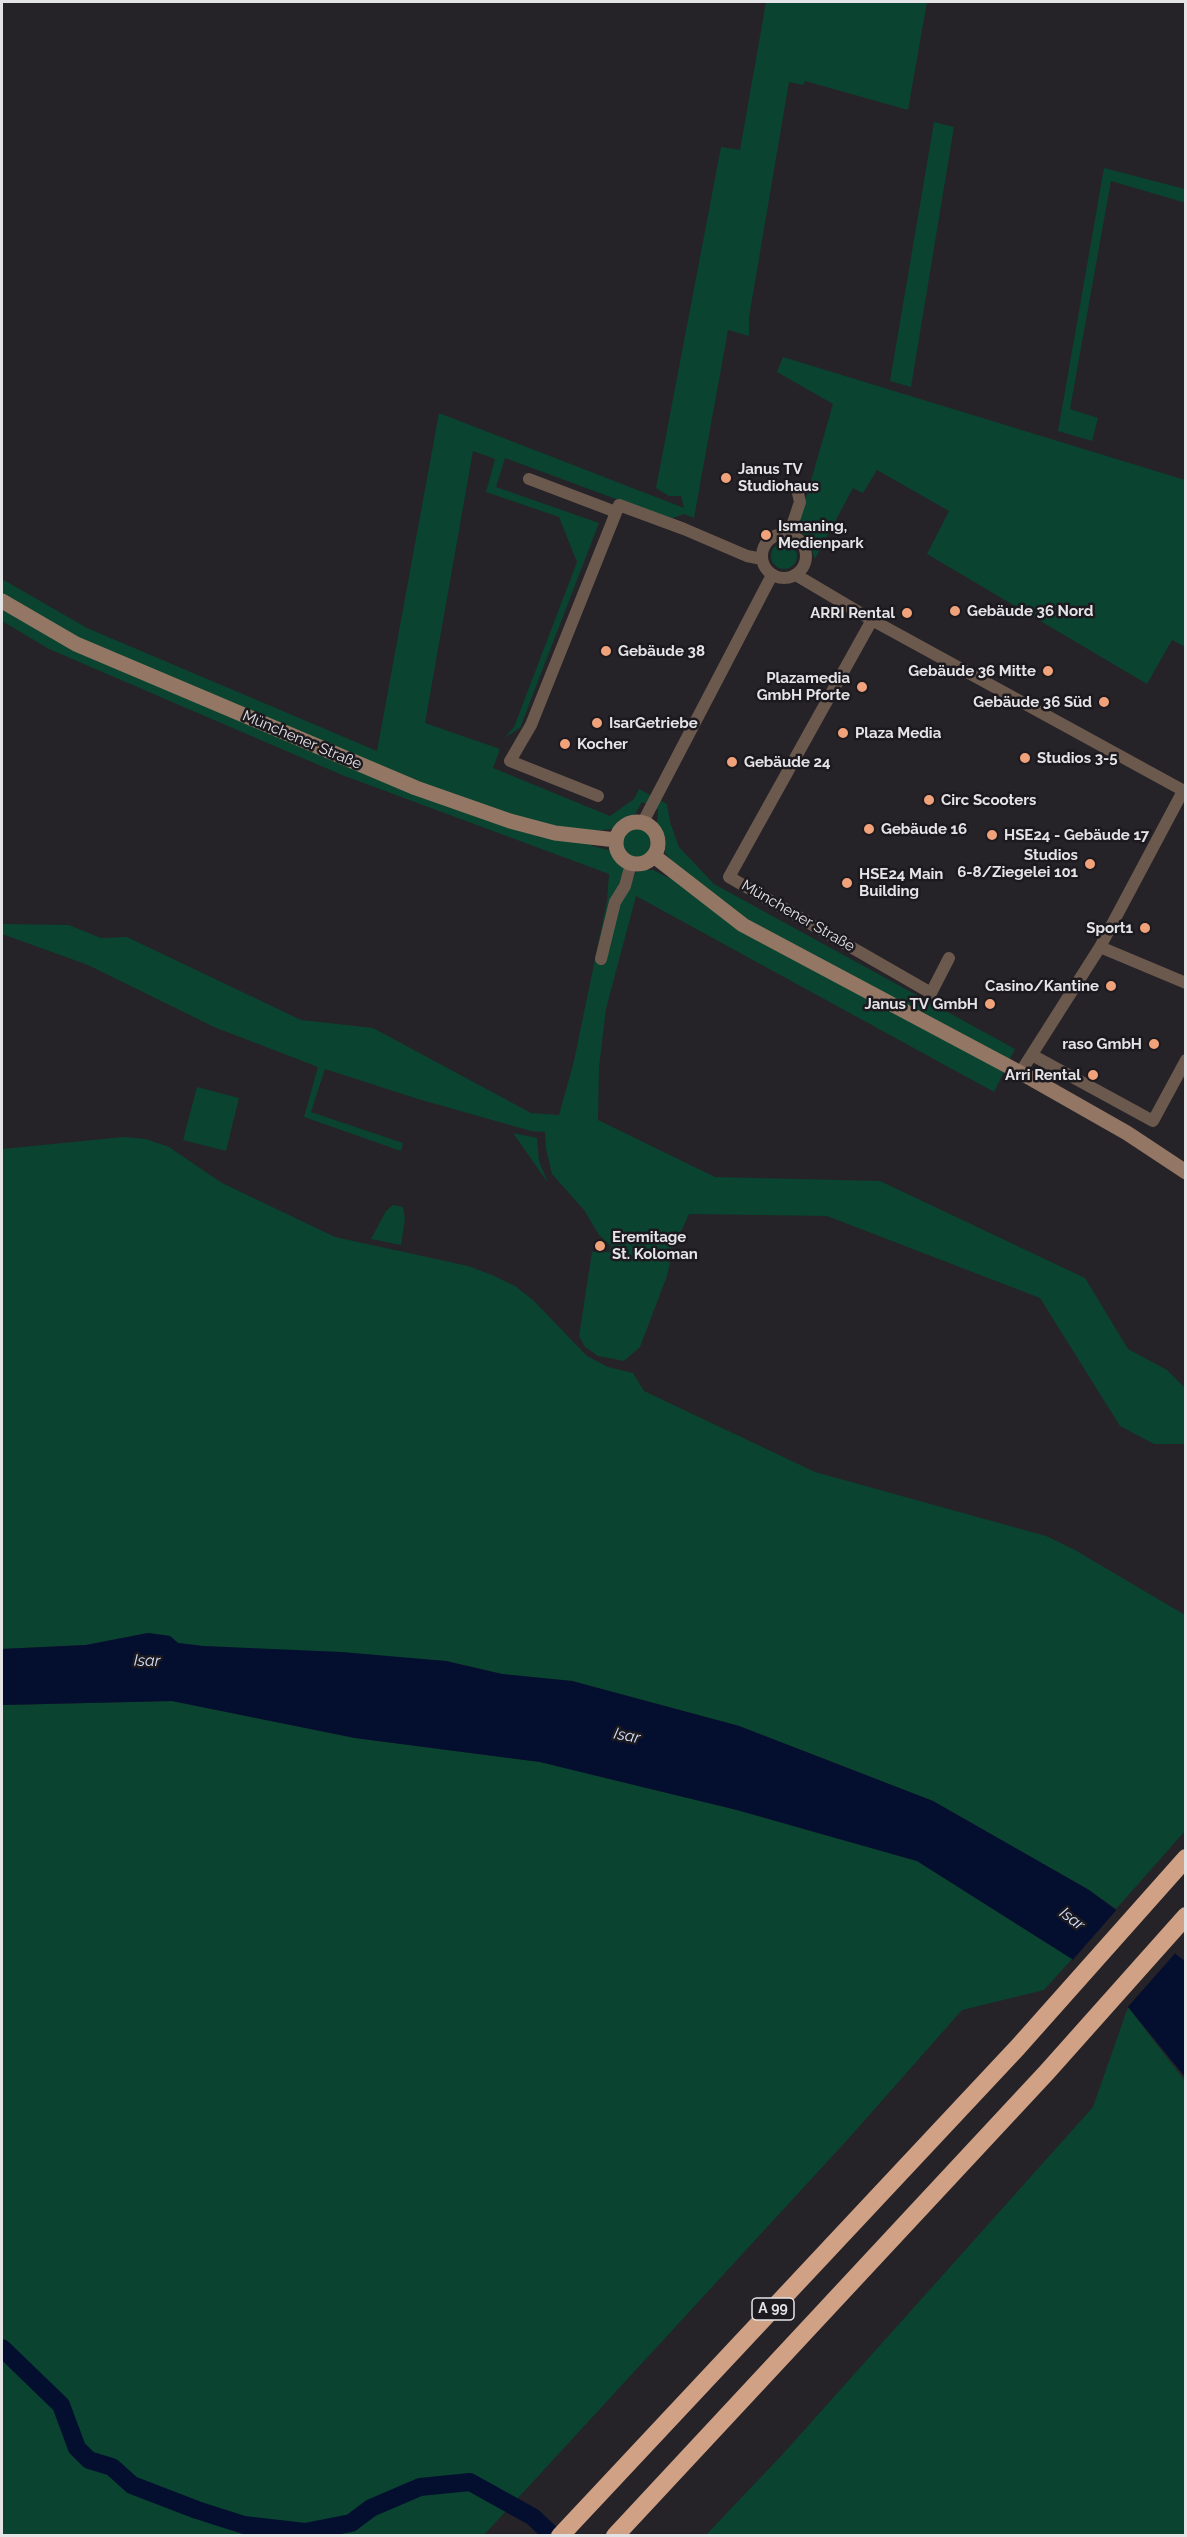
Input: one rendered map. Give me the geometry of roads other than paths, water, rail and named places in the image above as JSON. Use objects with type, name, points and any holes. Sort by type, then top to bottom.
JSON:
[{"type":"highway","name":"A 99","points":[[560,2535],[1018,2047],[1185,1858]]},
{"type":"highway","name":"A 99","points":[[617,2534],[1047,2072],[1185,1916]]},
{"type":"main road","name":"Münchener Straße","points":[[2,601],[76,644],[416,788],[521,824],[555,833],[616,840]]},
{"type":"main road","points":[[643,822],[651,826],[657,835],[658,847],[654,856],[647,862],[631,864],[619,855],[616,840],[618,832],[626,824],[643,822]]},
{"type":"main road","points":[[654,856],[743,925],[1020,1073],[1127,1133],[1185,1172]]},
{"type":"street","points":[[529,478],[616,512]]},
{"type":"street","points":[[789,535],[800,502],[797,489]]},
{"type":"street","points":[[598,796],[510,761],[531,725],[619,505],[747,556],[762,559]]},
{"type":"street","points":[[776,535],[789,535],[800,541],[806,557],[804,566],[796,575],[780,578],[772,575],[762,559],[763,549],[776,535]]},
{"type":"street","points":[[643,822],[772,575]]},
{"type":"street","points":[[796,575],[872,620],[1184,792],[1100,947],[1020,1073]]},
{"type":"street","name":"Münchener Straße","points":[[872,620],[729,877],[931,993],[949,958]]},
{"type":"street","points":[[601,958],[615,902],[626,886],[631,864]]},
{"type":"street","points":[[1100,947],[1185,983]]},
{"type":"street","points":[[1032,1055],[1153,1121],[1185,1060]]},
{"type":"water","name":"Isar","points":[[148,1633],[170,1636],[178,1643],[203,1646],[342,1652],[446,1661],[502,1674],[572,1681],[739,1726],[933,1801],[1089,1890],[1185,1961],[1185,2077],[1128,2007],[1072,1959],[917,1861],[737,1810],[540,1762],[355,1738],[172,1701],[2,1705],[2,1649],[86,1645]]},
{"type":"waterway","points":[[2,2348],[61,2405],[77,2448],[89,2460],[112,2467],[132,2485],[197,2510],[244,2525],[305,2532],[351,2523],[371,2508],[420,2487],[470,2482],[533,2517],[553,2536]]},
{"type":"place","name":"Janus TV Studiohaus","points":[[726,478]]},
{"type":"place","name":"Ismaning, Medienpark","points":[[766,535]]},
{"type":"place","name":"Gebäude 36 Nord","points":[[955,611]]},
{"type":"place","name":"ARRI Rental","points":[[907,613]]},
{"type":"place","name":"Gebäude 38","points":[[606,651]]},
{"type":"place","name":"Gebäude 36 Mitte","points":[[1048,671]]},
{"type":"place","name":"Plazamedia GmbH Pforte","points":[[862,687]]},
{"type":"place","name":"Gebäude 36 Süd","points":[[1104,702]]},
{"type":"place","name":"IsarGetriebe","points":[[597,723]]},
{"type":"place","name":"Plaza Media","points":[[843,733]]},
{"type":"place","name":"Kocher","points":[[565,744]]},
{"type":"place","name":"Studios 3-5","points":[[1025,758]]},
{"type":"place","name":"Gebäude 24","points":[[732,762]]},
{"type":"place","name":"Circ Scooters","points":[[929,800]]},
{"type":"place","name":"Gebäude 16","points":[[869,829]]},
{"type":"place","name":"HSE24 - Gebäude 17","points":[[992,835]]},
{"type":"place","name":"Studios 6-8/Ziegelei 101","points":[[1090,864]]},
{"type":"place","name":"HSE24 Main Building","points":[[847,883]]},
{"type":"place","name":"Sport1","points":[[1145,928]]},
{"type":"place","name":"Casino/Kantine","points":[[1111,986]]},
{"type":"place","name":"Janus TV GmbH","points":[[990,1004]]},
{"type":"place","name":"raso GmbH","points":[[1154,1044]]},
{"type":"place","name":"Arri Rental","points":[[1093,1075]]},
{"type":"place","name":"Eremitage St. Koloman","points":[[600,1246]]}]
